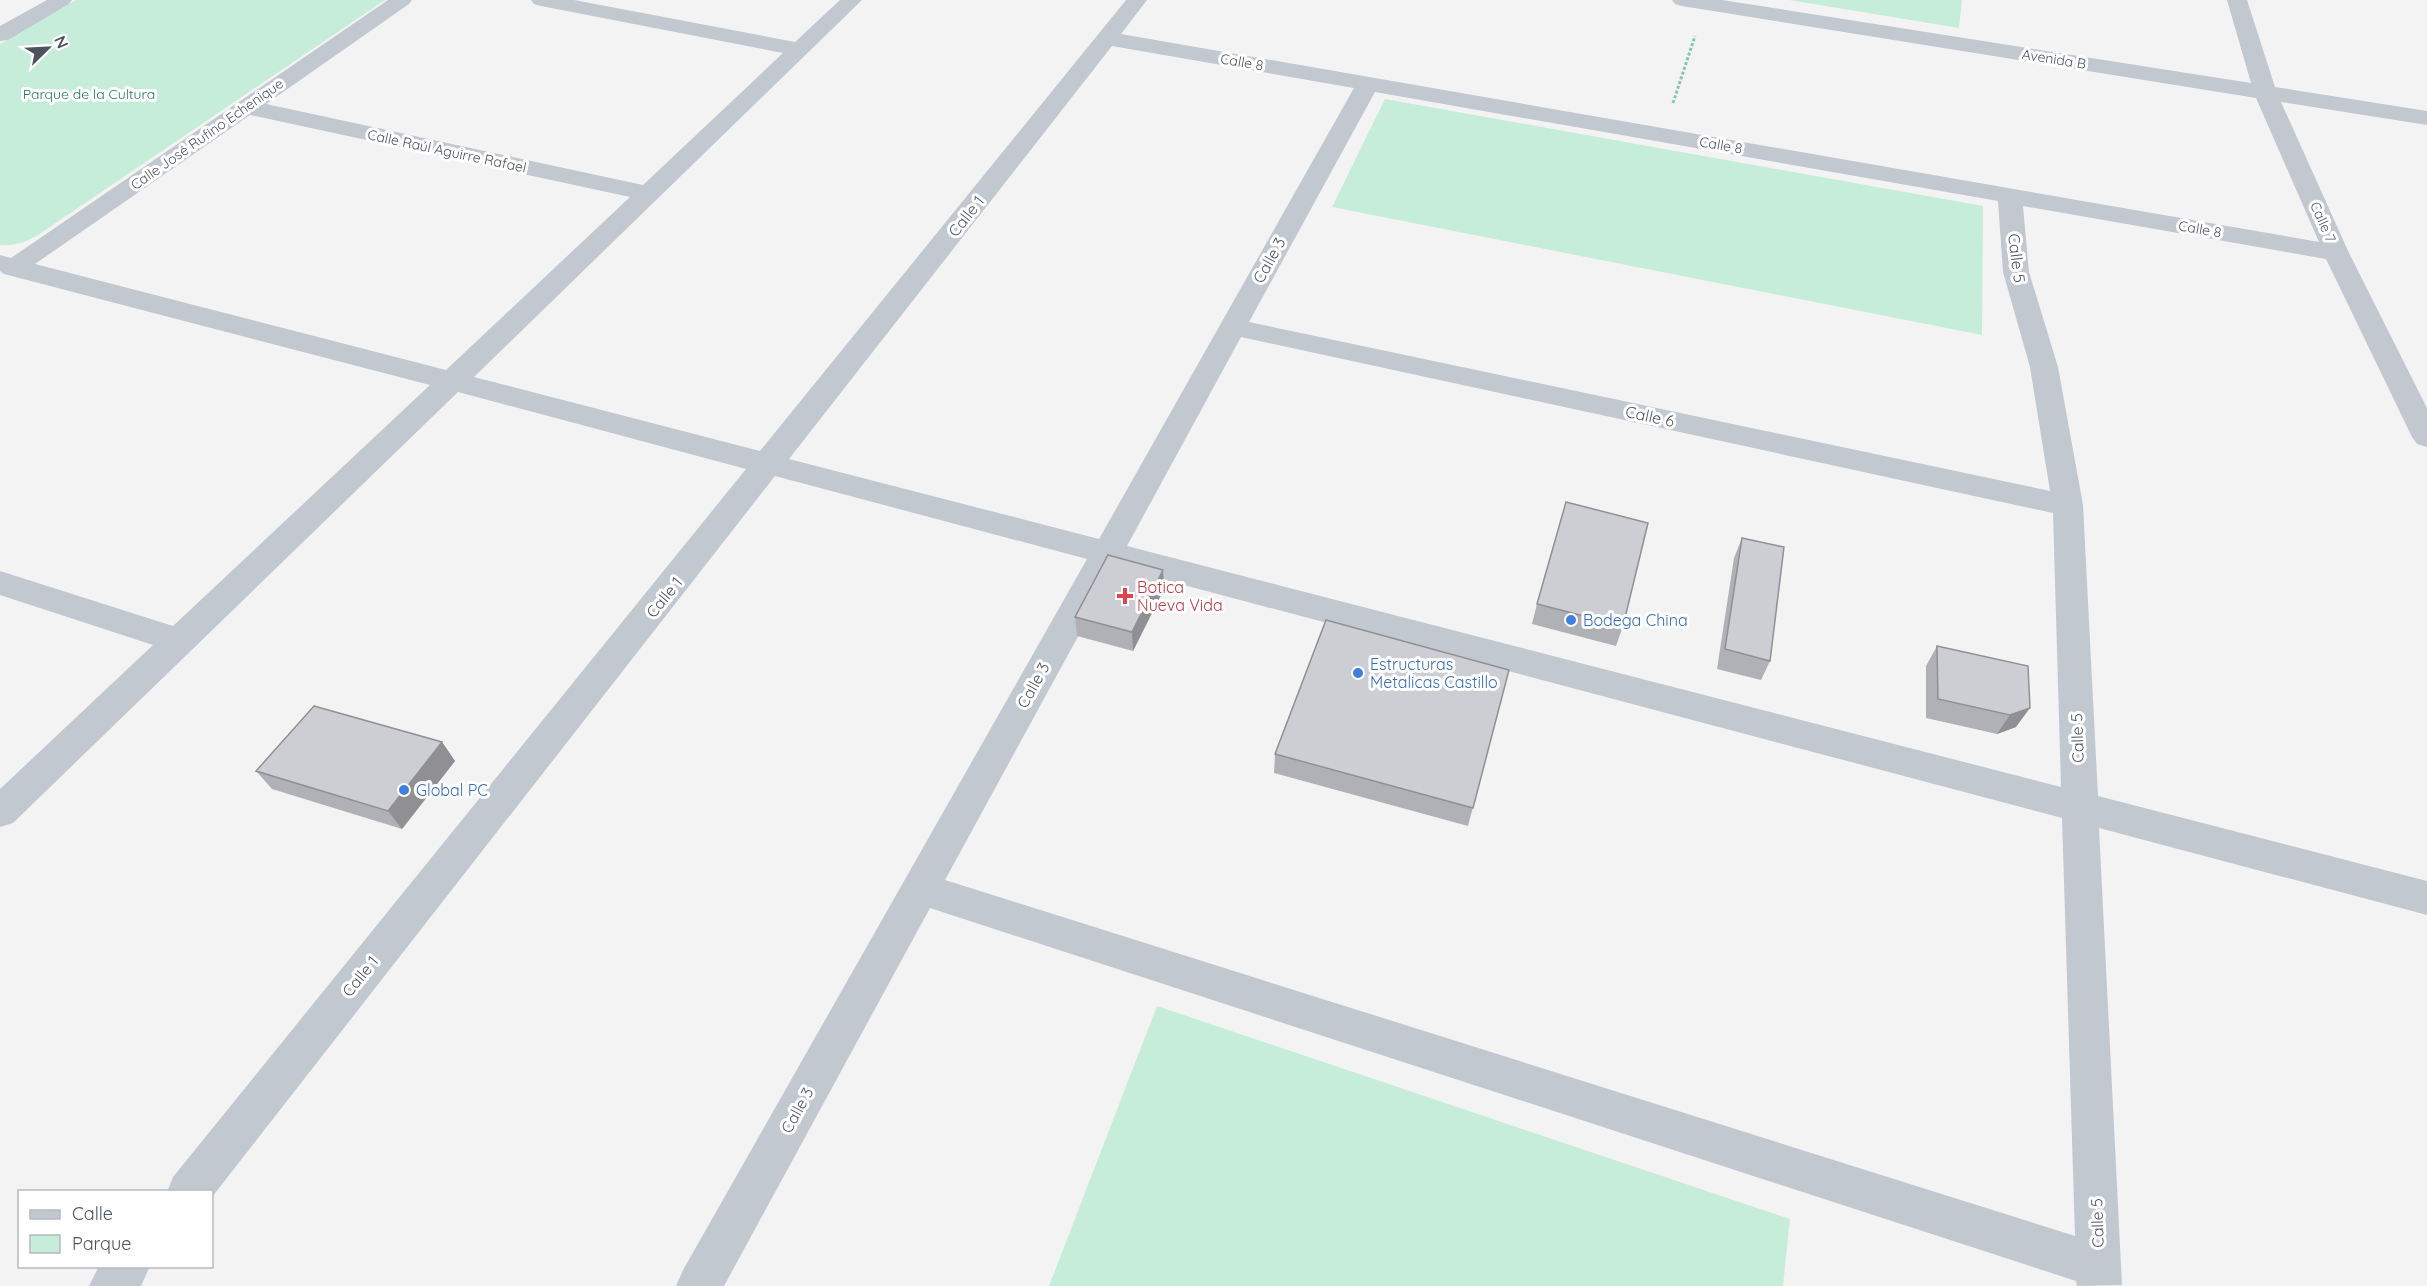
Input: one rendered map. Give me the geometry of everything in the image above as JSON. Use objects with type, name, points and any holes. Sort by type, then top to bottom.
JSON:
[{"type":"street","points":[[0,35],[62,0]]},
{"type":"street","name":"Calle José Rufino Echenique","points":[[6,265],[246,107],[402,0]]},
{"type":"street","points":[[541,0],[800,50]]},
{"type":"street","points":[[0,812],[852,0]]},
{"type":"street","name":"Calle 1","points":[[189,1190],[769,465],[1137,0]]},
{"type":"street","name":"Avenida B","points":[[1682,0],[2427,118]]},
{"type":"street","name":"Calle 7","points":[[2237,0],[2265,92],[2336,253],[2427,437]]},
{"type":"street","name":"Calle 8","points":[[1106,38],[2336,253]]},
{"type":"street","name":"Calle 3","points":[[699,1286],[1368,84]]},
{"type":"street","name":"Calle Raúl Aguirre Rafael","points":[[246,107],[648,194]]},
{"type":"street","name":"Calle 5","points":[[2010,196],[2016,273],[2044,367],[2068,505],[2099,1276]]},
{"type":"street","points":[[6,265],[2427,898]]},
{"type":"street","name":"Calle 6","points":[[1232,327],[2068,505]]},
{"type":"street","points":[[0,583],[179,641]]},
{"type":"street","points":[[920,888],[2099,1276]]},
{"type":"street","points":[[112,1286],[126,1268]]},
{"type":"path","points":[[1663,135],[1705,4]]},
{"type":"green space","name":"Parque de la Cultura","points":[[76,0],[385,0],[38,235],[20,243],[0,245],[0,44]]},
{"type":"green space","points":[[1789,0],[1962,0],[1959,28]]},
{"type":"green space","points":[[1385,99],[1983,206],[1982,335],[1332,207]]},
{"type":"green space","points":[[1157,1006],[1790,1219],[1783,1286],[1049,1286]]},
{"type":"building","points":[[1566,502],[1648,523],[1623,626],[1537,604]]},
{"type":"building","points":[[1742,538],[1784,547],[1770,661],[1725,649]]},
{"type":"building","points":[[1108,555],[1163,570],[1132,632],[1075,617]]},
{"type":"building","points":[[1326,620],[1509,670],[1473,808],[1275,754]]},
{"type":"building","points":[[1937,646],[2028,666],[2030,708],[2010,715],[1938,699]]},
{"type":"building","points":[[314,706],[442,742],[388,811],[256,771]]},
{"type":"place","name":"Botica Nueva Vida","points":[[1125,596]]},
{"type":"place","name":"Bodega China","points":[[1571,620]]},
{"type":"place","name":"Estructuras Metalicas Castillo","points":[[1358,673]]},
{"type":"place","name":"Global PC","points":[[404,790]]}]
